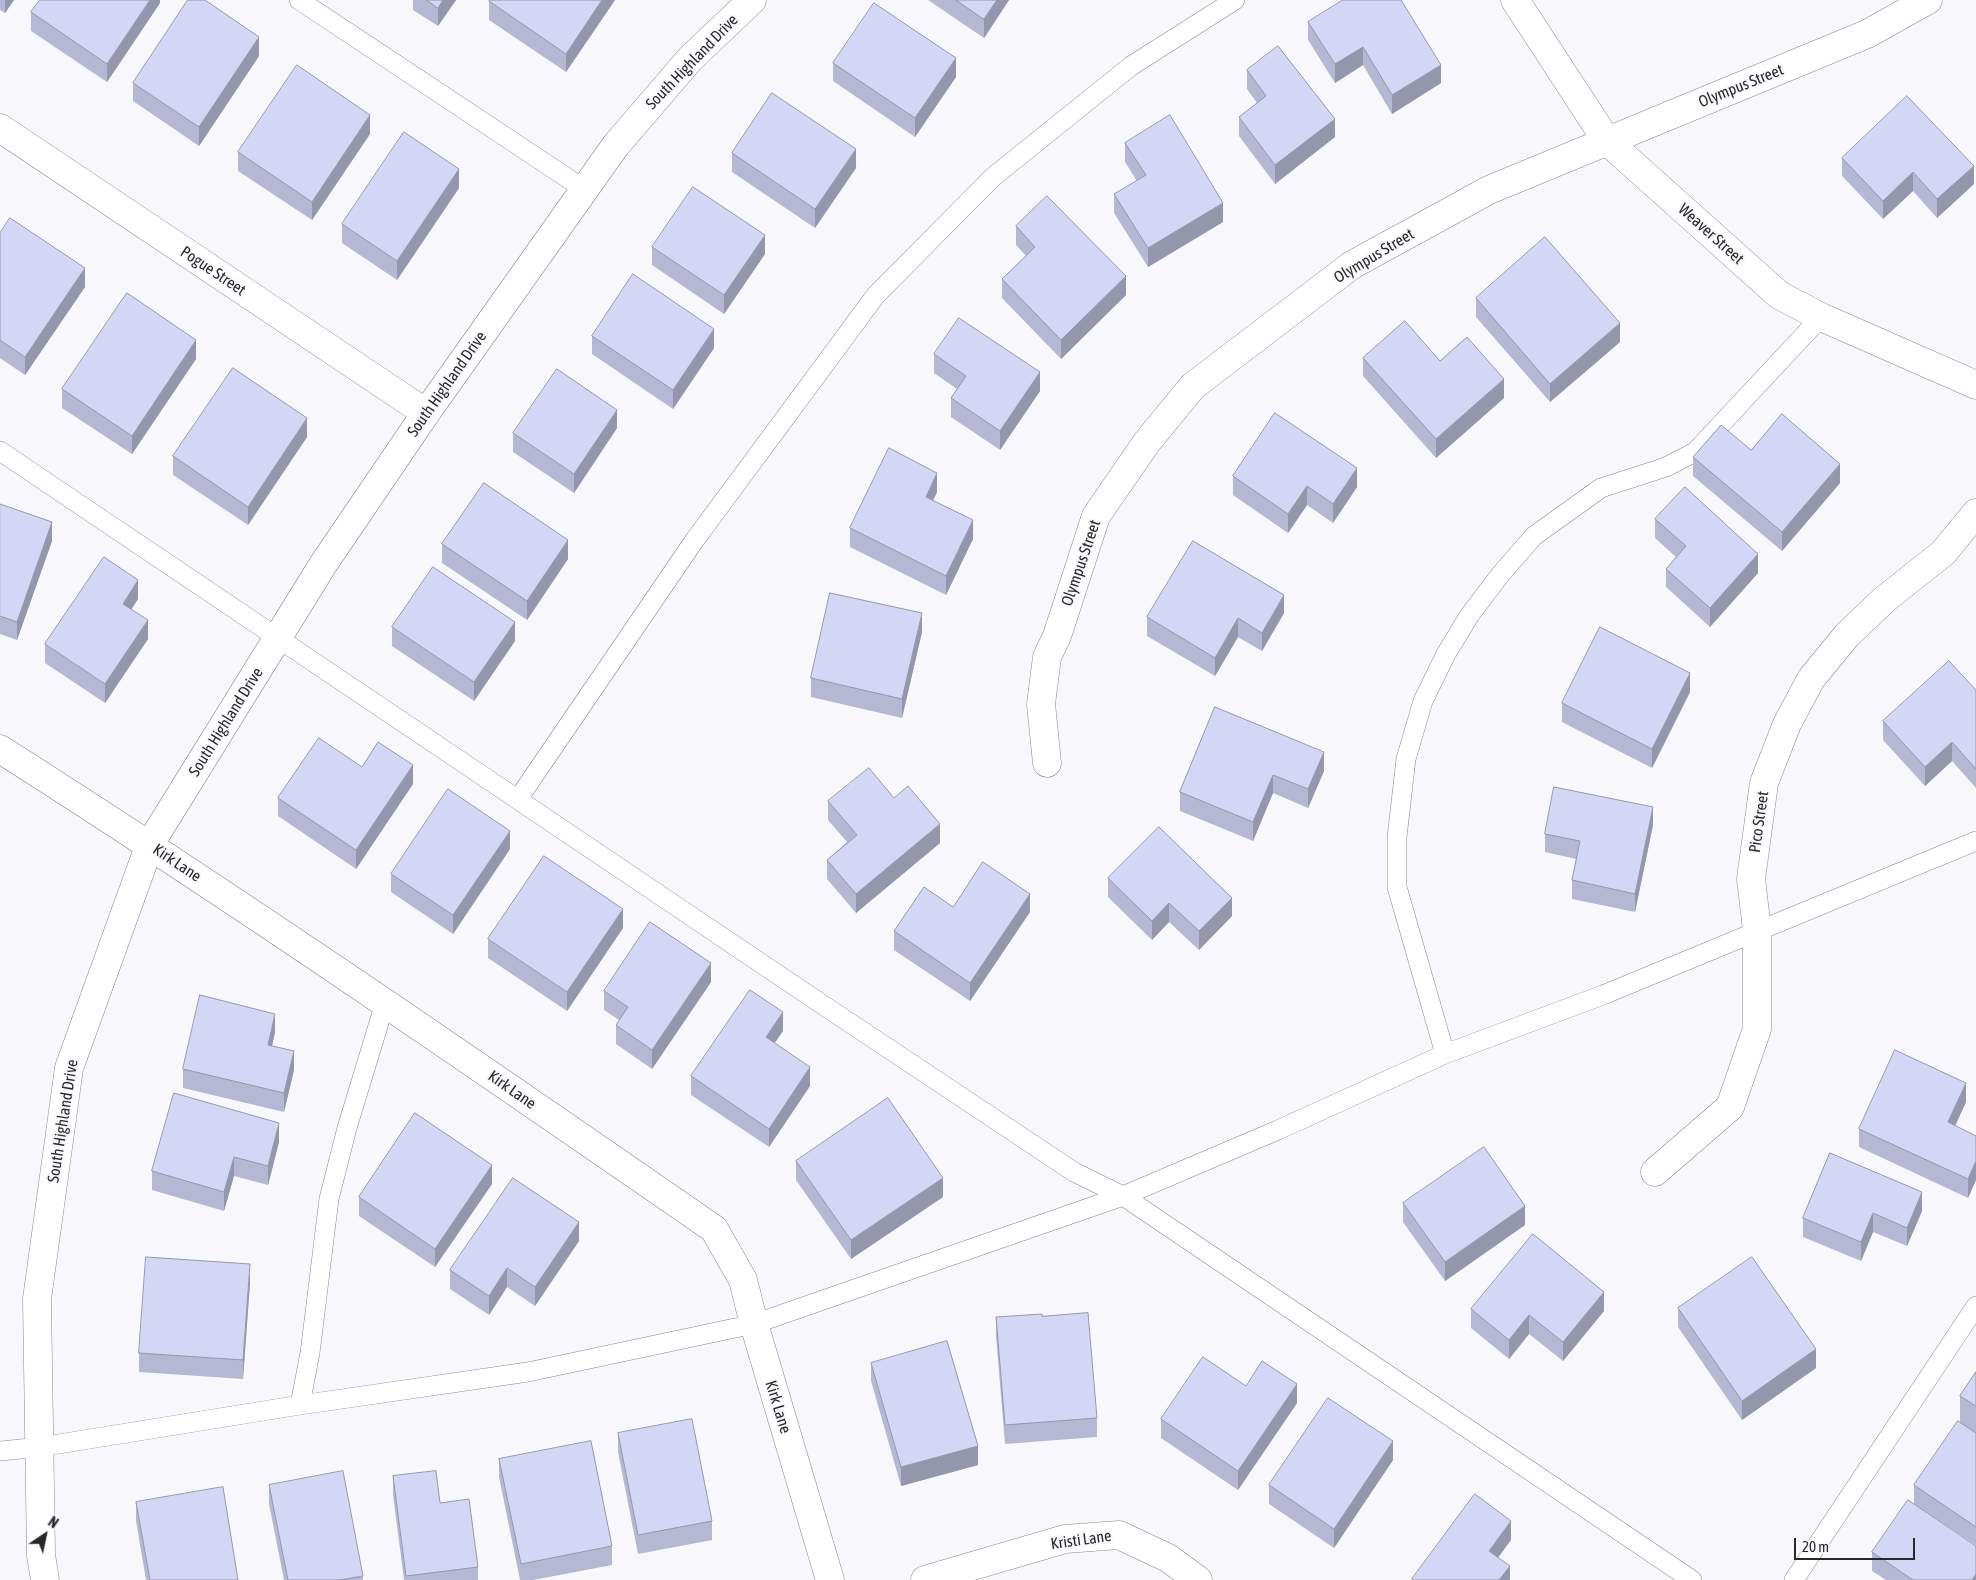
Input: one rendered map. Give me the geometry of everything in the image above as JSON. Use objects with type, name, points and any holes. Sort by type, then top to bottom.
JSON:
[{"type":"street","name":"South Highland Drive","points":[[45,1580],[41,1555],[36,1299],[69,1068],[150,844],[324,563],[426,413],[616,144],[690,59],[752,0]]},
{"type":"street","name":"Weaver Street","points":[[1515,0],[1607,141],[1779,295],[1821,316],[1976,384]]},
{"type":"street","name":"Olympus Street","points":[[1047,763],[1041,704],[1047,656],[1057,636],[1096,516],[1147,442],[1193,386],[1352,266],[1489,190],[1867,34],[1928,0]]},
{"type":"street","name":"Pogue Street","points":[[0,128],[426,413]]},
{"type":"street","name":"Pico Street","points":[[1655,1172],[1730,1107],[1757,1029],[1757,930],[1751,878],[1764,783],[1786,724],[1811,679],[1847,635],[1884,599],[1943,553],[1976,513]]},
{"type":"street","name":"Kirk Lane","points":[[0,749],[150,844],[385,1003],[714,1230],[743,1280],[754,1324],[830,1580]]},
{"type":"street","name":"Kristi Lane","points":[[925,1580],[1065,1539],[1119,1535],[1168,1558],[1198,1580]]},
{"type":"lane","points":[[299,0],[584,189]]},
{"type":"lane","points":[[518,799],[694,541],[876,295],[993,177],[1131,66],[1235,0]]},
{"type":"lane","points":[[1445,1054],[1397,887],[1397,837],[1406,759],[1423,700],[1446,654],[1469,616],[1500,575],[1534,536],[1601,488],[1666,467],[1695,452],[1821,316]]},
{"type":"lane","points":[[0,451],[1074,1172],[1123,1196],[1692,1580]]},
{"type":"lane","points":[[0,1451],[40,1447],[300,1405],[528,1372],[754,1324],[1123,1196],[1278,1130],[1445,1054],[1603,995],[1976,841]]},
{"type":"lane","points":[[300,1405],[310,1353],[329,1199],[347,1128],[385,1003]]},
{"type":"lane","points":[[1794,1580],[1976,1306]]},
{"type":"building","points":[[40,0],[150,0],[107,64],[31,12]]},
{"type":"building","points":[[188,0],[205,0],[259,37],[199,127],[133,83]]},
{"type":"building","points":[[427,0],[443,0],[438,8]]},
{"type":"building","points":[[490,0],[602,0],[566,54]]},
{"type":"building","points":[[956,0],[997,0],[984,19]]},
{"type":"building","points":[[1343,0],[1401,0],[1441,65],[1392,95],[1363,47],[1335,64],[1308,22]]},
{"type":"building","points":[[874,3],[956,58],[915,118],[833,63]]},
{"type":"building","points":[[1278,46],[1335,119],[1275,165],[1239,117],[1266,96],[1247,70]]},
{"type":"building","points":[[297,65],[370,115],[312,202],[238,152]]},
{"type":"building","points":[[772,93],[856,149],[815,209],[732,153]]},
{"type":"building","points":[[1907,96],[1974,166],[1937,199],[1913,172],[1883,201],[1842,158]]},
{"type":"building","points":[[1170,115],[1223,203],[1148,248],[1114,194],[1146,175],[1125,143]]},
{"type":"building","points":[[404,132],[459,169],[397,261],[342,224]]},
{"type":"building","points":[[693,187],[765,235],[724,295],[652,247]]},
{"type":"building","points":[[1047,196],[1126,276],[1061,340],[1002,279],[1035,247],[1016,226]]},
{"type":"building","points":[[10,218],[85,268],[25,357],[0,340],[0,233]]},
{"type":"building","points":[[1545,237],[1620,323],[1550,384],[1476,298]]},
{"type":"building","points":[[633,274],[714,329],[673,390],[592,336]]},
{"type":"building","points":[[127,293],[196,340],[132,436],[62,389]]},
{"type":"building","points":[[959,318],[1040,372],[1000,431],[951,398],[966,376],[934,354]]},
{"type":"building","points":[[1405,321],[1440,361],[1467,337],[1504,379],[1436,439],[1363,358]]},
{"type":"building","points":[[233,368],[307,418],[248,507],[173,456]]},
{"type":"building","points":[[557,369],[617,410],[574,474],[513,433]]},
{"type":"building","points":[[1275,413],[1357,468],[1333,504],[1307,486],[1288,514],[1233,476]]},
{"type":"building","points":[[1782,414],[1840,464],[1782,532],[1693,457],[1721,425],[1751,450]]},
{"type":"building","points":[[889,448],[937,473],[926,497],[973,520],[946,576],[850,528]]},
{"type":"building","points":[[484,483],[568,540],[527,601],[442,544]]},
{"type":"building","points":[[1685,487],[1758,554],[1710,608],[1666,569],[1686,546],[1655,519]]},
{"type":"building","points":[[0,504],[52,522],[17,622],[0,616]]},
{"type":"building","points":[[1193,541],[1284,595],[1262,633],[1238,618],[1215,658],[1147,617]]},
{"type":"building","points":[[104,557],[138,580],[123,604],[148,620],[105,684],[45,644]]},
{"type":"building","points":[[433,567],[515,622],[474,682],[392,627]]},
{"type":"building","points":[[830,593],[922,613],[902,699],[811,678]]},
{"type":"building","points":[[1600,627],[1690,673],[1652,749],[1562,703]]},
{"type":"building","points":[[1949,661],[1976,690],[1976,769],[1952,742],[1925,767],[1883,721]]},
{"type":"building","points":[[1215,707],[1324,752],[1308,789],[1273,775],[1253,822],[1180,792]]},
{"type":"building","points":[[319,738],[362,767],[378,742],[413,765],[356,850],[278,798]]},
{"type":"building","points":[[869,768],[894,798],[908,786],[940,824],[856,894],[827,860],[857,835],[828,801]]},
{"type":"building","points":[[1554,787],[1653,807],[1635,894],[1572,880],[1580,841],[1545,834]]},
{"type":"building","points":[[448,789],[510,831],[453,915],[391,874]]},
{"type":"building","points":[[1159,827],[1232,898],[1199,931],[1169,903],[1152,921],[1108,878]]},
{"type":"building","points":[[544,856],[623,909],[567,992],[488,939]]},
{"type":"building","points":[[983,862],[1030,894],[970,983],[894,931],[924,887],[953,907]]},
{"type":"building","points":[[650,922],[711,963],[652,1050],[616,1025],[628,1007],[604,991]]},
{"type":"building","points":[[750,990],[783,1012],[766,1037],[810,1067],[769,1129],[691,1076]]},
{"type":"building","points":[[200,995],[275,1014],[268,1045],[294,1051],[284,1093],[183,1069]]},
{"type":"building","points":[[1895,1050],[1966,1083],[1948,1122],[1976,1136],[1976,1161],[1968,1179],[1859,1129]]},
{"type":"building","points":[[174,1093],[279,1123],[268,1166],[234,1157],[224,1192],[152,1171]]},
{"type":"building","points":[[888,1098],[943,1178],[851,1240],[796,1161]]},
{"type":"building","points":[[415,1113],[492,1165],[435,1249],[359,1197]]},
{"type":"building","points":[[1484,1147],[1525,1206],[1445,1262],[1403,1203]]},
{"type":"building","points":[[1830,1153],[1922,1192],[1907,1228],[1873,1213],[1861,1242],[1803,1218]]},
{"type":"building","points":[[513,1178],[579,1222],[535,1287],[507,1268],[489,1296],[450,1270]]},
{"type":"building","points":[[1533,1234],[1604,1292],[1563,1342],[1529,1315],[1509,1340],[1471,1309]]},
{"type":"building","points":[[146,1257],[250,1264],[243,1360],[139,1353]]},
{"type":"building","points":[[1752,1257],[1816,1349],[1742,1401],[1678,1308]]},
{"type":"building","points":[[1088,1313],[1097,1418],[1005,1425],[996,1317]]},
{"type":"building","points":[[947,1341],[978,1446],[901,1467],[871,1363]]},
{"type":"building","points":[[1203,1357],[1246,1386],[1262,1361],[1297,1384],[1238,1471],[1161,1419]]},
{"type":"building","points":[[1976,1372],[1976,1406],[1960,1396]]},
{"type":"building","points":[[1328,1398],[1393,1441],[1334,1529],[1269,1485]]},
{"type":"building","points":[[692,1419],[712,1521],[638,1535],[618,1433]]},
{"type":"building","points":[[1958,1421],[1976,1433],[1976,1527],[1914,1485]]},
{"type":"building","points":[[591,1441],[612,1546],[521,1564],[499,1459]]},
{"type":"building","points":[[343,1471],[363,1576],[339,1580],[288,1580],[269,1485]]},
{"type":"building","points":[[436,1471],[440,1503],[469,1499],[478,1567],[406,1576],[393,1476]]},
{"type":"building","points":[[223,1487],[238,1580],[150,1580],[136,1502]]},
{"type":"building","points":[[1475,1494],[1511,1521],[1489,1551],[1510,1566],[1499,1580],[1412,1579]]},
{"type":"building","points":[[1908,1500],[1976,1546],[1976,1574],[1972,1580],[1913,1580],[1872,1552]]}]
